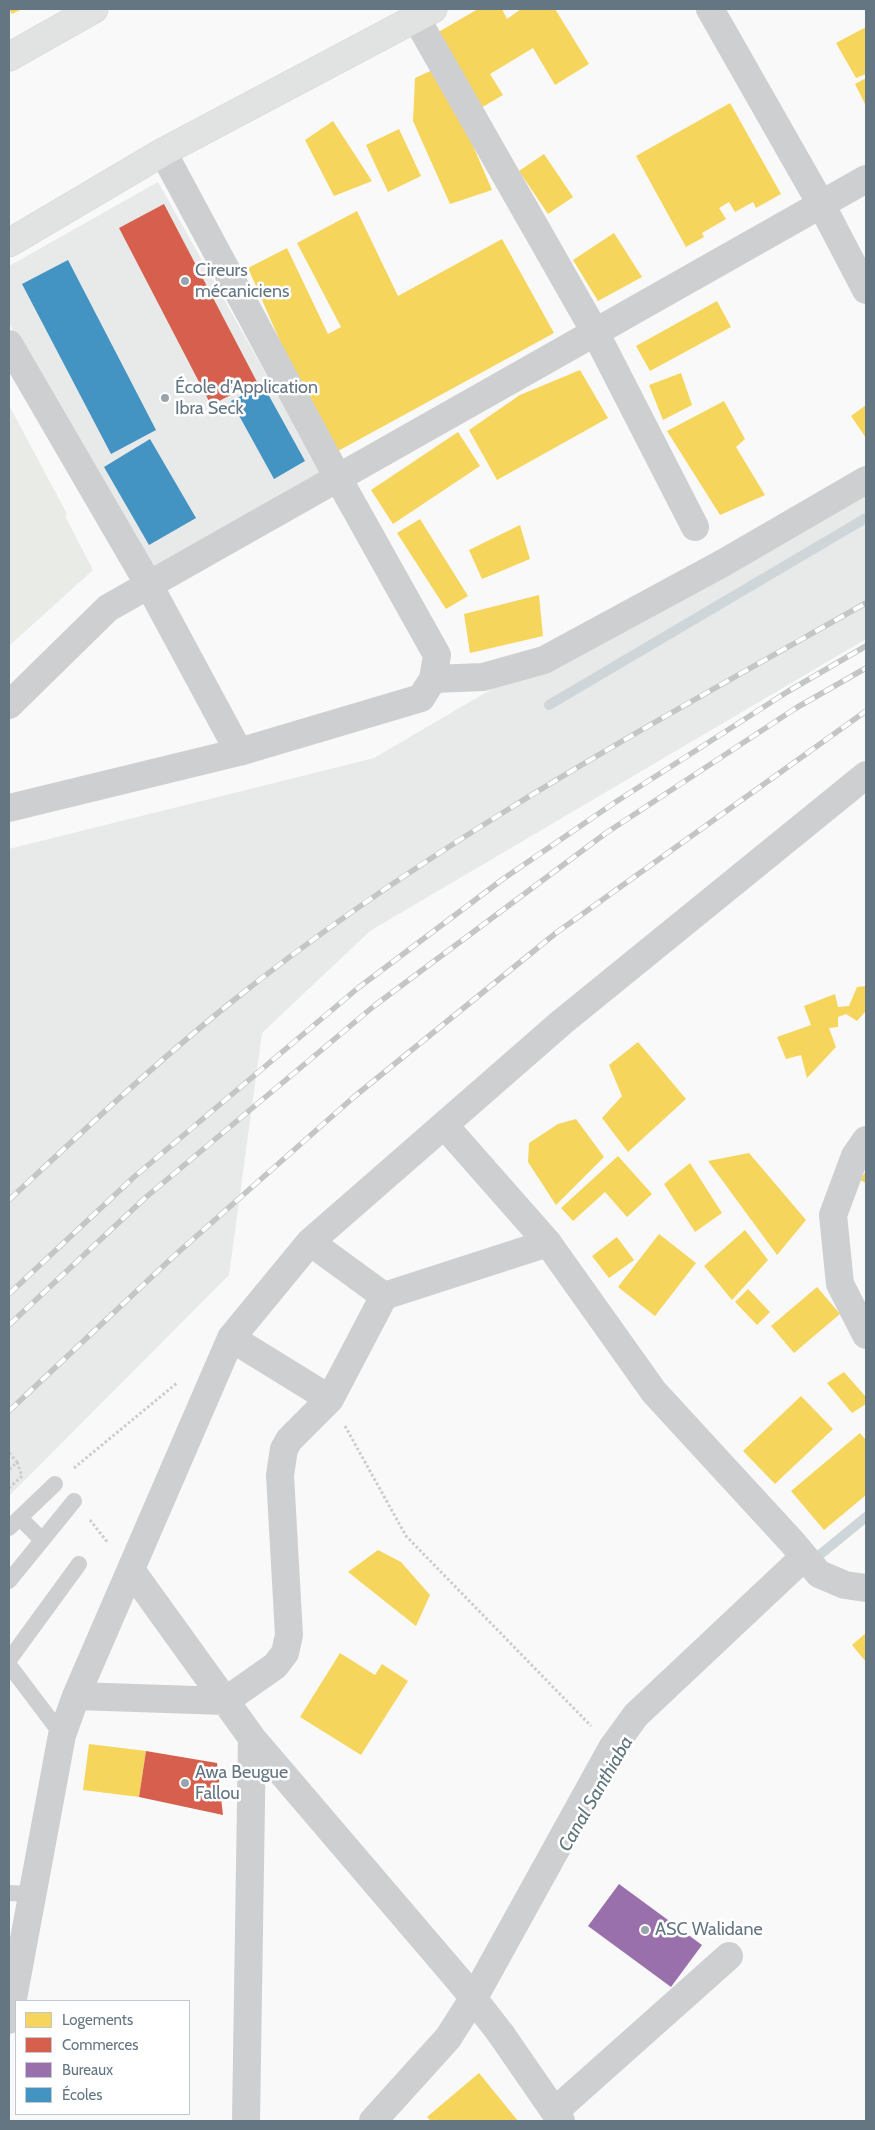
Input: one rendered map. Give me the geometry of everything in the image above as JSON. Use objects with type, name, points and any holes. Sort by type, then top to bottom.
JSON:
[{"type":"highway","points":[[9,57],[94,9]]},
{"type":"highway","points":[[9,243],[164,152],[425,14]]},
{"type":"street","points":[[710,9],[821,204],[866,290]]},
{"type":"street","points":[[425,14],[595,332],[695,527]]},
{"type":"street","points":[[9,808],[239,752],[421,698],[433,679],[437,655],[338,478],[164,152]]},
{"type":"street","points":[[9,704],[108,608],[866,179]]},
{"type":"street","points":[[9,344],[149,585],[239,752]]},
{"type":"street","points":[[433,679],[483,677],[544,660],[723,563],[866,480]]},
{"type":"street","points":[[9,2020],[21,1894],[62,1735],[76,1696],[231,1338],[310,1242],[562,1022],[866,775]]},
{"type":"street","points":[[445,1126],[548,1243],[654,1392],[819,1574],[846,1585],[866,1588]]},
{"type":"street","points":[[866,1140],[855,1156],[833,1214],[840,1284],[866,1335]]},
{"type":"street","points":[[310,1242],[384,1296]]},
{"type":"street","points":[[76,1696],[225,1701],[275,1666],[285,1653],[289,1635],[280,1475],[284,1449],[289,1440],[330,1399],[384,1296],[548,1243]]},
{"type":"street","points":[[231,1338],[330,1399]]},
{"type":"street","points":[[373,2121],[448,2038],[476,1994],[612,1748],[636,1715],[804,1556]]},
{"type":"street","points":[[131,1570],[252,1738],[463,1985],[502,2034],[558,2116],[729,1956]]},
{"type":"street","points":[[246,2121],[252,1738]]},
{"type":"lane","points":[[42,1540],[14,1523],[56,1484]]},
{"type":"lane","points":[[9,1581],[74,1501]]},
{"type":"lane","points":[[9,1660],[79,1564]]},
{"type":"lane","points":[[9,1665],[62,1735]]},
{"type":"path","points":[[56,1484],[178,1382]]},
{"type":"path","points":[[330,1399],[406,1536],[612,1748]]},
{"type":"path","points":[[9,1454],[17,1462],[22,1476],[9,1488]]},
{"type":"path","points":[[9,1470],[17,1462]]},
{"type":"shaded area","name":"École d'Application Ibra Seck","points":[[158,182],[321,472],[147,570],[9,323],[9,266]]},
{"type":"shaded area","points":[[9,405],[67,514],[65,516],[93,570],[9,646]]},
{"type":"shaded area","points":[[866,470],[866,639],[370,931],[262,1033],[229,1275],[9,1496],[9,849],[374,758]]},
{"type":"building: Logements","points":[[9,9],[22,9],[12,14]]},
{"type":"building: Logements","points":[[478,9],[502,9],[507,19],[521,9],[555,9],[589,64],[555,85],[533,48],[490,74],[503,95],[479,109],[435,34]]},
{"type":"building: Logements","points":[[866,27],[866,74],[856,78],[836,43]]},
{"type":"building: Logements","points":[[439,67],[492,190],[450,204],[413,121],[415,78]]},
{"type":"building: Logements","points":[[866,78],[866,106],[855,84]]},
{"type":"building: Logements","points":[[730,103],[781,194],[756,208],[753,202],[735,212],[729,202],[719,208],[726,219],[702,233],[704,237],[686,247],[636,156]]},
{"type":"building: Logements","points":[[333,121],[372,181],[334,196],[305,140]]},
{"type":"building: Logements","points":[[399,129],[421,176],[388,192],[366,145]]},
{"type":"building: Logements","points":[[544,154],[573,197],[548,214],[519,171]]},
{"type":"building: Logements","points":[[357,211],[398,296],[502,239],[554,333],[338,451],[287,357],[248,268],[287,248],[328,334],[341,327],[297,243]]},
{"type":"building: Logements","points":[[614,233],[642,277],[598,301],[573,260]]},
{"type":"building: Logements","points":[[717,301],[731,327],[650,371],[636,346]]},
{"type":"building: Logements","points":[[580,370],[608,418],[497,480],[469,430],[520,395]]},
{"type":"building: Logements","points":[[681,373],[692,405],[663,420],[649,385]]},
{"type":"building: Logements","points":[[724,401],[745,439],[736,447],[765,495],[720,515],[667,431]]},
{"type":"building: Logements","points":[[866,405],[866,438],[851,416]]},
{"type":"building: Logements","points":[[458,432],[480,466],[393,524],[371,490]]},
{"type":"building: Logements","points":[[420,519],[468,596],[446,609],[397,533]]},
{"type":"building: Logements","points":[[520,525],[530,559],[482,579],[469,550]]},
{"type":"building: Logements","points":[[539,595],[543,636],[470,653],[464,614]]},
{"type":"building: Logements","points":[[866,986],[866,1011],[857,1021],[846,1014],[838,1017],[838,1027],[829,1028],[836,1047],[807,1078],[801,1055],[786,1059],[777,1037],[811,1025],[804,1006],[835,994],[838,1007],[849,1006],[857,987]]},
{"type":"building: Logements","points":[[638,1042],[686,1099],[628,1152],[602,1118],[622,1096],[609,1065]]},
{"type":"building: Logements","points":[[576,1119],[604,1157],[556,1205],[528,1162],[529,1143],[558,1124]]},
{"type":"building: Logements","points":[[749,1153],[806,1220],[777,1255],[708,1161]]},
{"type":"building: Logements","points":[[618,1156],[652,1194],[627,1217],[605,1192],[573,1221],[561,1208]]},
{"type":"building: Logements","points":[[690,1163],[722,1213],[695,1232],[664,1184]]},
{"type":"building: Logements","points":[[866,1171],[866,1183],[860,1180]]},
{"type":"building: Logements","points":[[745,1230],[768,1260],[732,1300],[704,1266]]},
{"type":"building: Logements","points":[[659,1234],[696,1263],[655,1316],[618,1287]]},
{"type":"building: Logements","points":[[617,1237],[634,1260],[609,1278],[592,1256]]},
{"type":"building: Logements","points":[[817,1287],[840,1314],[794,1353],[771,1326]]},
{"type":"building: Logements","points":[[748,1289],[770,1312],[757,1325],[735,1302]]},
{"type":"building: Logements","points":[[844,1372],[866,1397],[866,1404],[852,1413],[827,1383]]},
{"type":"building: Logements","points":[[801,1396],[833,1429],[775,1484],[743,1451]]},
{"type":"building: Logements","points":[[860,1433],[866,1440],[866,1495],[824,1530],[791,1491]]},
{"type":"building: Logements","points":[[378,1550],[401,1562],[430,1595],[416,1626],[348,1572]]},
{"type":"building: Logements","points":[[866,1633],[866,1662],[852,1645]]},
{"type":"building: Logements","points":[[340,1653],[375,1675],[382,1664],[408,1681],[361,1755],[300,1717]]},
{"type":"building: Logements","points":[[89,1744],[146,1751],[139,1797],[83,1790]]},
{"type":"building: Logements","points":[[479,2073],[518,2121],[431,2121],[427,2117]]},
{"type":"building: Commerces","points":[[164,204],[257,382],[211,405],[119,228]]},
{"type":"building: Commerces","points":[[146,1751],[217,1763],[223,1815],[139,1797]]},
{"type":"building: Bureaux","points":[[619,1884],[702,1945],[671,1987],[588,1926]]},
{"type":"building: Écoles","points":[[68,260],[156,430],[111,454],[22,284]]},
{"type":"building: Écoles","points":[[263,385],[305,461],[274,479],[231,401]]},
{"type":"building: Écoles","points":[[150,439],[196,518],[149,545],[104,467]]},
{"type":"waterway","points":[[549,705],[866,518]]},
{"type":"waterway","name":"Canal Santhiaba","points":[[811,1562],[866,1517]]},
{"type":"railway","points":[[9,1200],[117,1100],[200,1027],[304,946],[381,892],[539,790],[702,695],[866,603]]},
{"type":"railway","points":[[9,1294],[134,1177],[358,988],[503,879],[614,803],[787,692],[866,646]]},
{"type":"railway","points":[[9,1325],[145,1198],[374,1006],[606,833],[796,708],[866,668]]},
{"type":"railway","points":[[9,1411],[174,1256],[355,1096],[556,933],[866,711]]},
{"type":"place","name":"Cireurs mécaniciens","points":[[185,281]]},
{"type":"place","name":"École d'Application Ibra Seck","points":[[165,398]]},
{"type":"place","name":"Awa Beugue Fallou","points":[[185,1783]]},
{"type":"place","name":"ASC Walidane","points":[[645,1930]]}]
